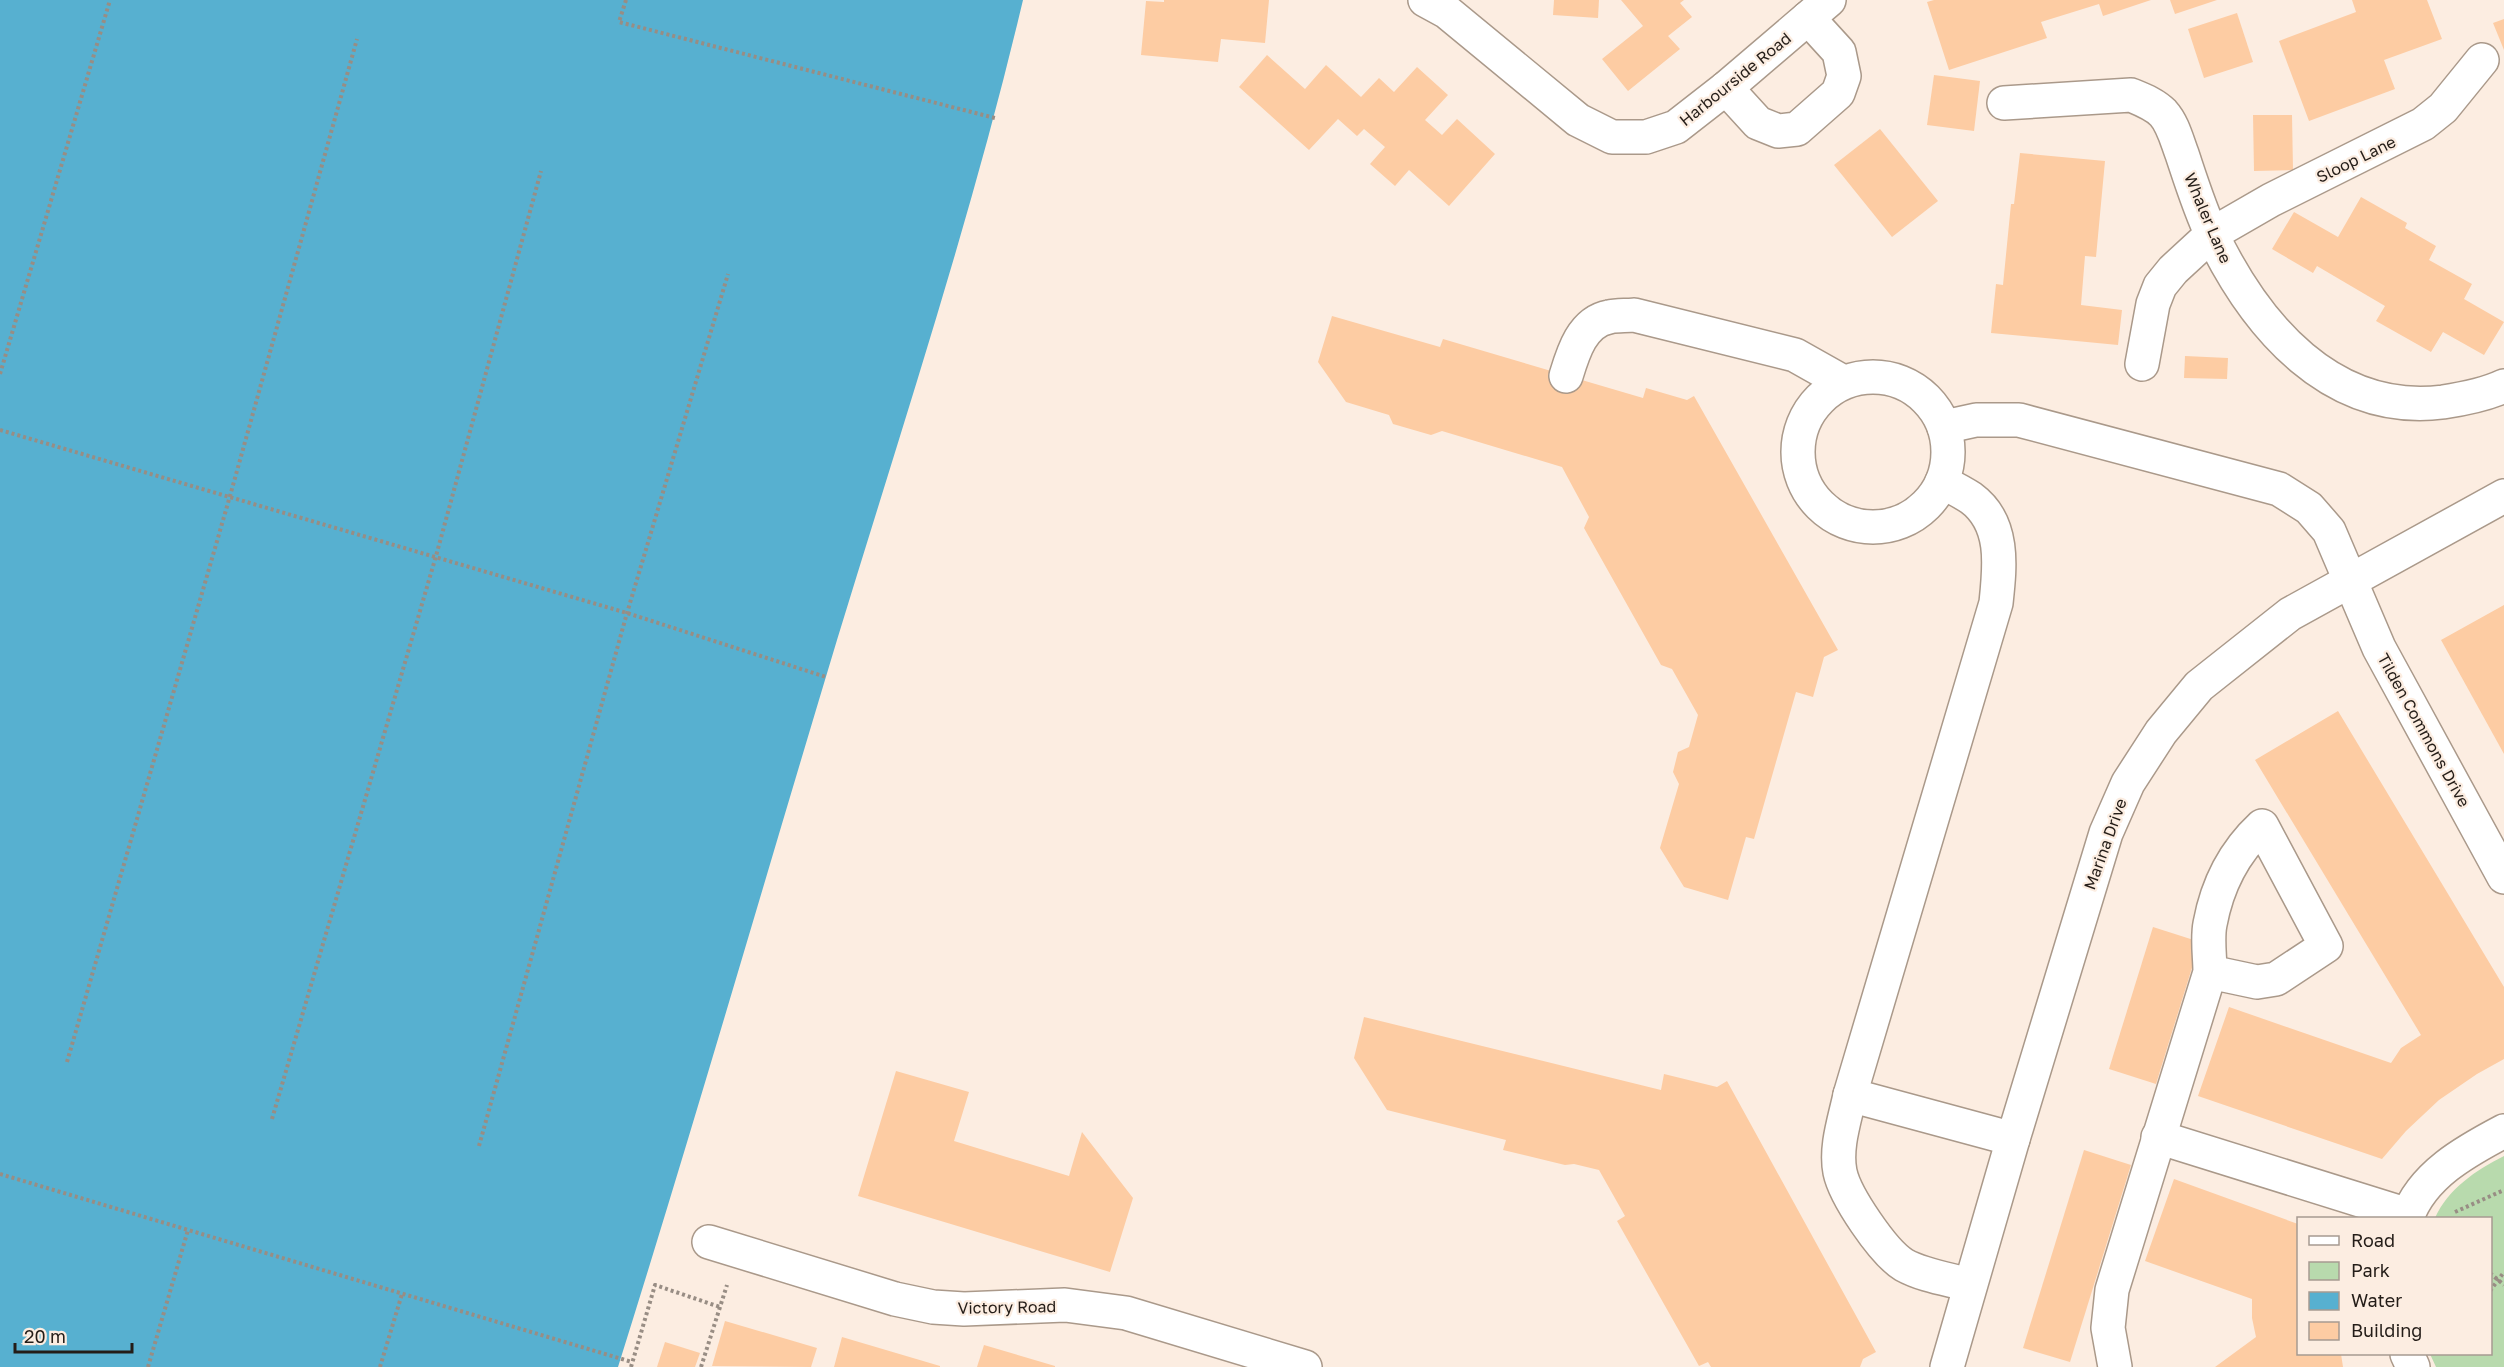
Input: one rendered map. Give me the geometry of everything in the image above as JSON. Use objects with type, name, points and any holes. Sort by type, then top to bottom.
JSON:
[{"type":"street","name":"Harbourside Road","points":[[1425,0],[1447,12],[1578,120],[1612,137],[1646,137],[1676,127],[1819,9]]},
{"type":"street","points":[[1726,88],[1758,123],[1778,131],[1797,129],[1838,93],[1844,76],[1839,52],[1819,9]]},
{"type":"street","name":"Sloop Lane","points":[[2142,364],[2153,304],[2160,286],[2212,234],[2271,200],[2423,124],[2443,108],[2482,60]]},
{"type":"street","name":"Whaler Lane","points":[[2004,103],[2132,95],[2164,113],[2174,131],[2212,234],[2236,281],[2269,327],[2320,373],[2345,387],[2373,398],[2413,403],[2463,399],[2504,386]]},
{"type":"street","points":[[1566,376],[1575,348],[1589,328],[1608,317],[1634,315],[1795,355],[1842,382]]},
{"type":"street","points":[[1876,376],[1909,385],[1930,402],[1944,428],[1949,454],[1942,482],[1921,511],[1887,527],[1854,526],[1827,513],[1807,490],[1797,464],[1801,425],[1819,398],[1842,382],[1876,376]]},
{"type":"street","name":"Tilden Commons Drive","points":[[1944,428],[1977,420],[2019,420],[2279,489],[2309,508],[2330,531],[2379,648],[2504,877]]},
{"type":"street","points":[[1942,482],[1972,499],[1988,516],[1998,541],[2000,573],[1996,603],[1851,1095],[1840,1138],[1839,1171],[1849,1198],[1880,1241],[1902,1264],[1924,1273],[1970,1285]]},
{"type":"street","name":"Marina Drive","points":[[1947,1367],[2106,832],[2128,783],[2161,732],[2199,686],[2290,614],[2504,496]]},
{"type":"street","points":[[2115,1367],[2108,1328],[2112,1290],[2210,972],[2209,926],[2228,868],[2244,843],[2262,826],[2326,946],[2276,979],[2257,982],[2210,972]]},
{"type":"street","points":[[1851,1095],[2013,1139]]},
{"type":"street","points":[[2158,1137],[2407,1217],[2427,1185],[2459,1155],[2504,1131]]},
{"type":"street","name":"Victory Road","points":[[724,1246],[895,1299],[933,1307],[964,1309],[1065,1305],[1126,1313],[1305,1367]]},
{"type":"path","points":[[0,374],[110,0]]},
{"type":"path","points":[[626,0],[619,22],[995,118]]},
{"type":"path","points":[[68,1062],[230,496],[357,39]]},
{"type":"path","points":[[272,1119],[436,556],[541,171]]},
{"type":"path","points":[[479,1146],[627,613],[729,274]]},
{"type":"path","points":[[0,430],[627,613],[826,678]]},
{"type":"path","points":[[0,1174],[631,1365],[655,1285],[720,1307]]},
{"type":"path","points":[[2451,1214],[2504,1190]]},
{"type":"path","points":[[148,1367],[188,1230]]},
{"type":"path","points":[[701,1367],[720,1307],[724,1246]]},
{"type":"path","points":[[2492,1288],[2504,1272]]},
{"type":"path","points":[[2492,1275],[2504,1285]]},
{"type":"path","points":[[380,1367],[402,1294]]},
{"type":"green space","points":[[2504,1156],[2504,1367],[2436,1367],[2430,1355],[2492,1355],[2492,1217],[2436,1217],[2455,1189]]},
{"type":"water","points":[[0,0],[1023,0],[959,241],[618,1367],[0,1367]]},
{"type":"building","points":[[1164,0],[1269,0],[1265,43],[1221,39],[1218,62],[1141,55],[1146,1],[1164,2]]},
{"type":"building","points":[[1554,0],[1599,0],[1598,18],[1553,15]]},
{"type":"building","points":[[1621,0],[1684,0],[1680,3],[1692,17],[1668,36],[1680,49],[1628,91],[1602,59],[1643,26]]},
{"type":"building","points":[[1934,0],[2151,0],[2103,16],[2099,4],[2041,22],[2047,38],[1949,70],[1927,2]]},
{"type":"building","points":[[2170,0],[2217,0],[2175,14]]},
{"type":"building","points":[[2352,0],[2427,0],[2442,39],[2384,60],[2395,89],[2309,121],[2279,41],[2356,12]]},
{"type":"building","points":[[2237,13],[2253,62],[2204,78],[2188,29]]},
{"type":"building","points":[[2504,19],[2504,50],[2493,23]]},
{"type":"building","points":[[1267,55],[1305,89],[1326,65],[1361,97],[1379,78],[1394,92],[1417,67],[1448,95],[1425,120],[1442,135],[1457,119],[1495,154],[1449,206],[1409,170],[1395,186],[1370,164],[1385,147],[1364,129],[1357,136],[1338,119],[1309,150],[1239,87]]},
{"type":"building","points":[[1934,75],[1980,81],[1974,131],[1927,125]]},
{"type":"building","points":[[2253,115],[2292,115],[2293,170],[2254,171]]},
{"type":"building","points":[[1880,129],[1938,201],[1892,237],[1834,165]]},
{"type":"building","points":[[2020,153],[2105,161],[2096,257],[2085,256],[2081,305],[2122,310],[2118,345],[1991,333],[1996,284],[2003,285],[2011,204],[2014,204]]},
{"type":"building","points":[[2361,197],[2407,223],[2405,228],[2436,246],[2429,260],[2472,284],[2464,299],[2504,322],[2484,355],[2443,332],[2431,352],[2376,321],[2385,306],[2317,266],[2313,273],[2272,249],[2294,212],[2338,237]]},
{"type":"building","points":[[1332,316],[1440,347],[1443,339],[1643,398],[1646,388],[1687,400],[1694,396],[1838,650],[1824,657],[1813,697],[1796,692],[1754,839],[1746,837],[1728,900],[1684,887],[1660,848],[1679,784],[1673,772],[1678,752],[1689,747],[1698,715],[1672,669],[1661,665],[1584,528],[1589,517],[1562,467],[1442,431],[1431,435],[1393,424],[1389,415],[1346,402],[1318,362]]},
{"type":"building","points":[[2185,356],[2228,358],[2227,379],[2184,378]]},
{"type":"building","points":[[2504,605],[2504,754],[2441,640]]},
{"type":"building","points":[[2338,711],[2504,987],[2504,1059],[2439,1100],[2406,1131],[2382,1159],[2198,1096],[2229,1007],[2391,1063],[2401,1048],[2421,1035],[2255,760]]},
{"type":"building","points":[[2153,927],[2200,942],[2156,1084],[2109,1069]]},
{"type":"building","points":[[1364,1017],[1661,1090],[1664,1074],[1717,1087],[1727,1081],[1876,1352],[1863,1359],[1860,1367],[1711,1367],[1708,1362],[1699,1366],[1617,1221],[1625,1216],[1599,1170],[1574,1164],[1565,1165],[1503,1150],[1506,1140],[1387,1110],[1354,1058]]},
{"type":"building","points":[[896,1071],[969,1092],[954,1141],[1069,1176],[1082,1132],[1133,1198],[1110,1272],[858,1196]]},
{"type":"building","points":[[2084,1150],[2131,1165],[2070,1362],[2023,1348]]},
{"type":"building","points":[[2174,1179],[2297,1224],[2297,1355],[2341,1355],[2343,1367],[2215,1367],[2256,1337],[2252,1318],[2252,1299],[2145,1261]]},
{"type":"building","points":[[725,1321],[817,1348],[811,1367],[712,1366]]},
{"type":"building","points":[[842,1337],[940,1366],[940,1367],[834,1367]]},
{"type":"building","points":[[665,1342],[700,1353],[695,1367],[657,1367]]},
{"type":"building","points":[[984,1345],[1055,1366],[1055,1367],[977,1367]]}]
